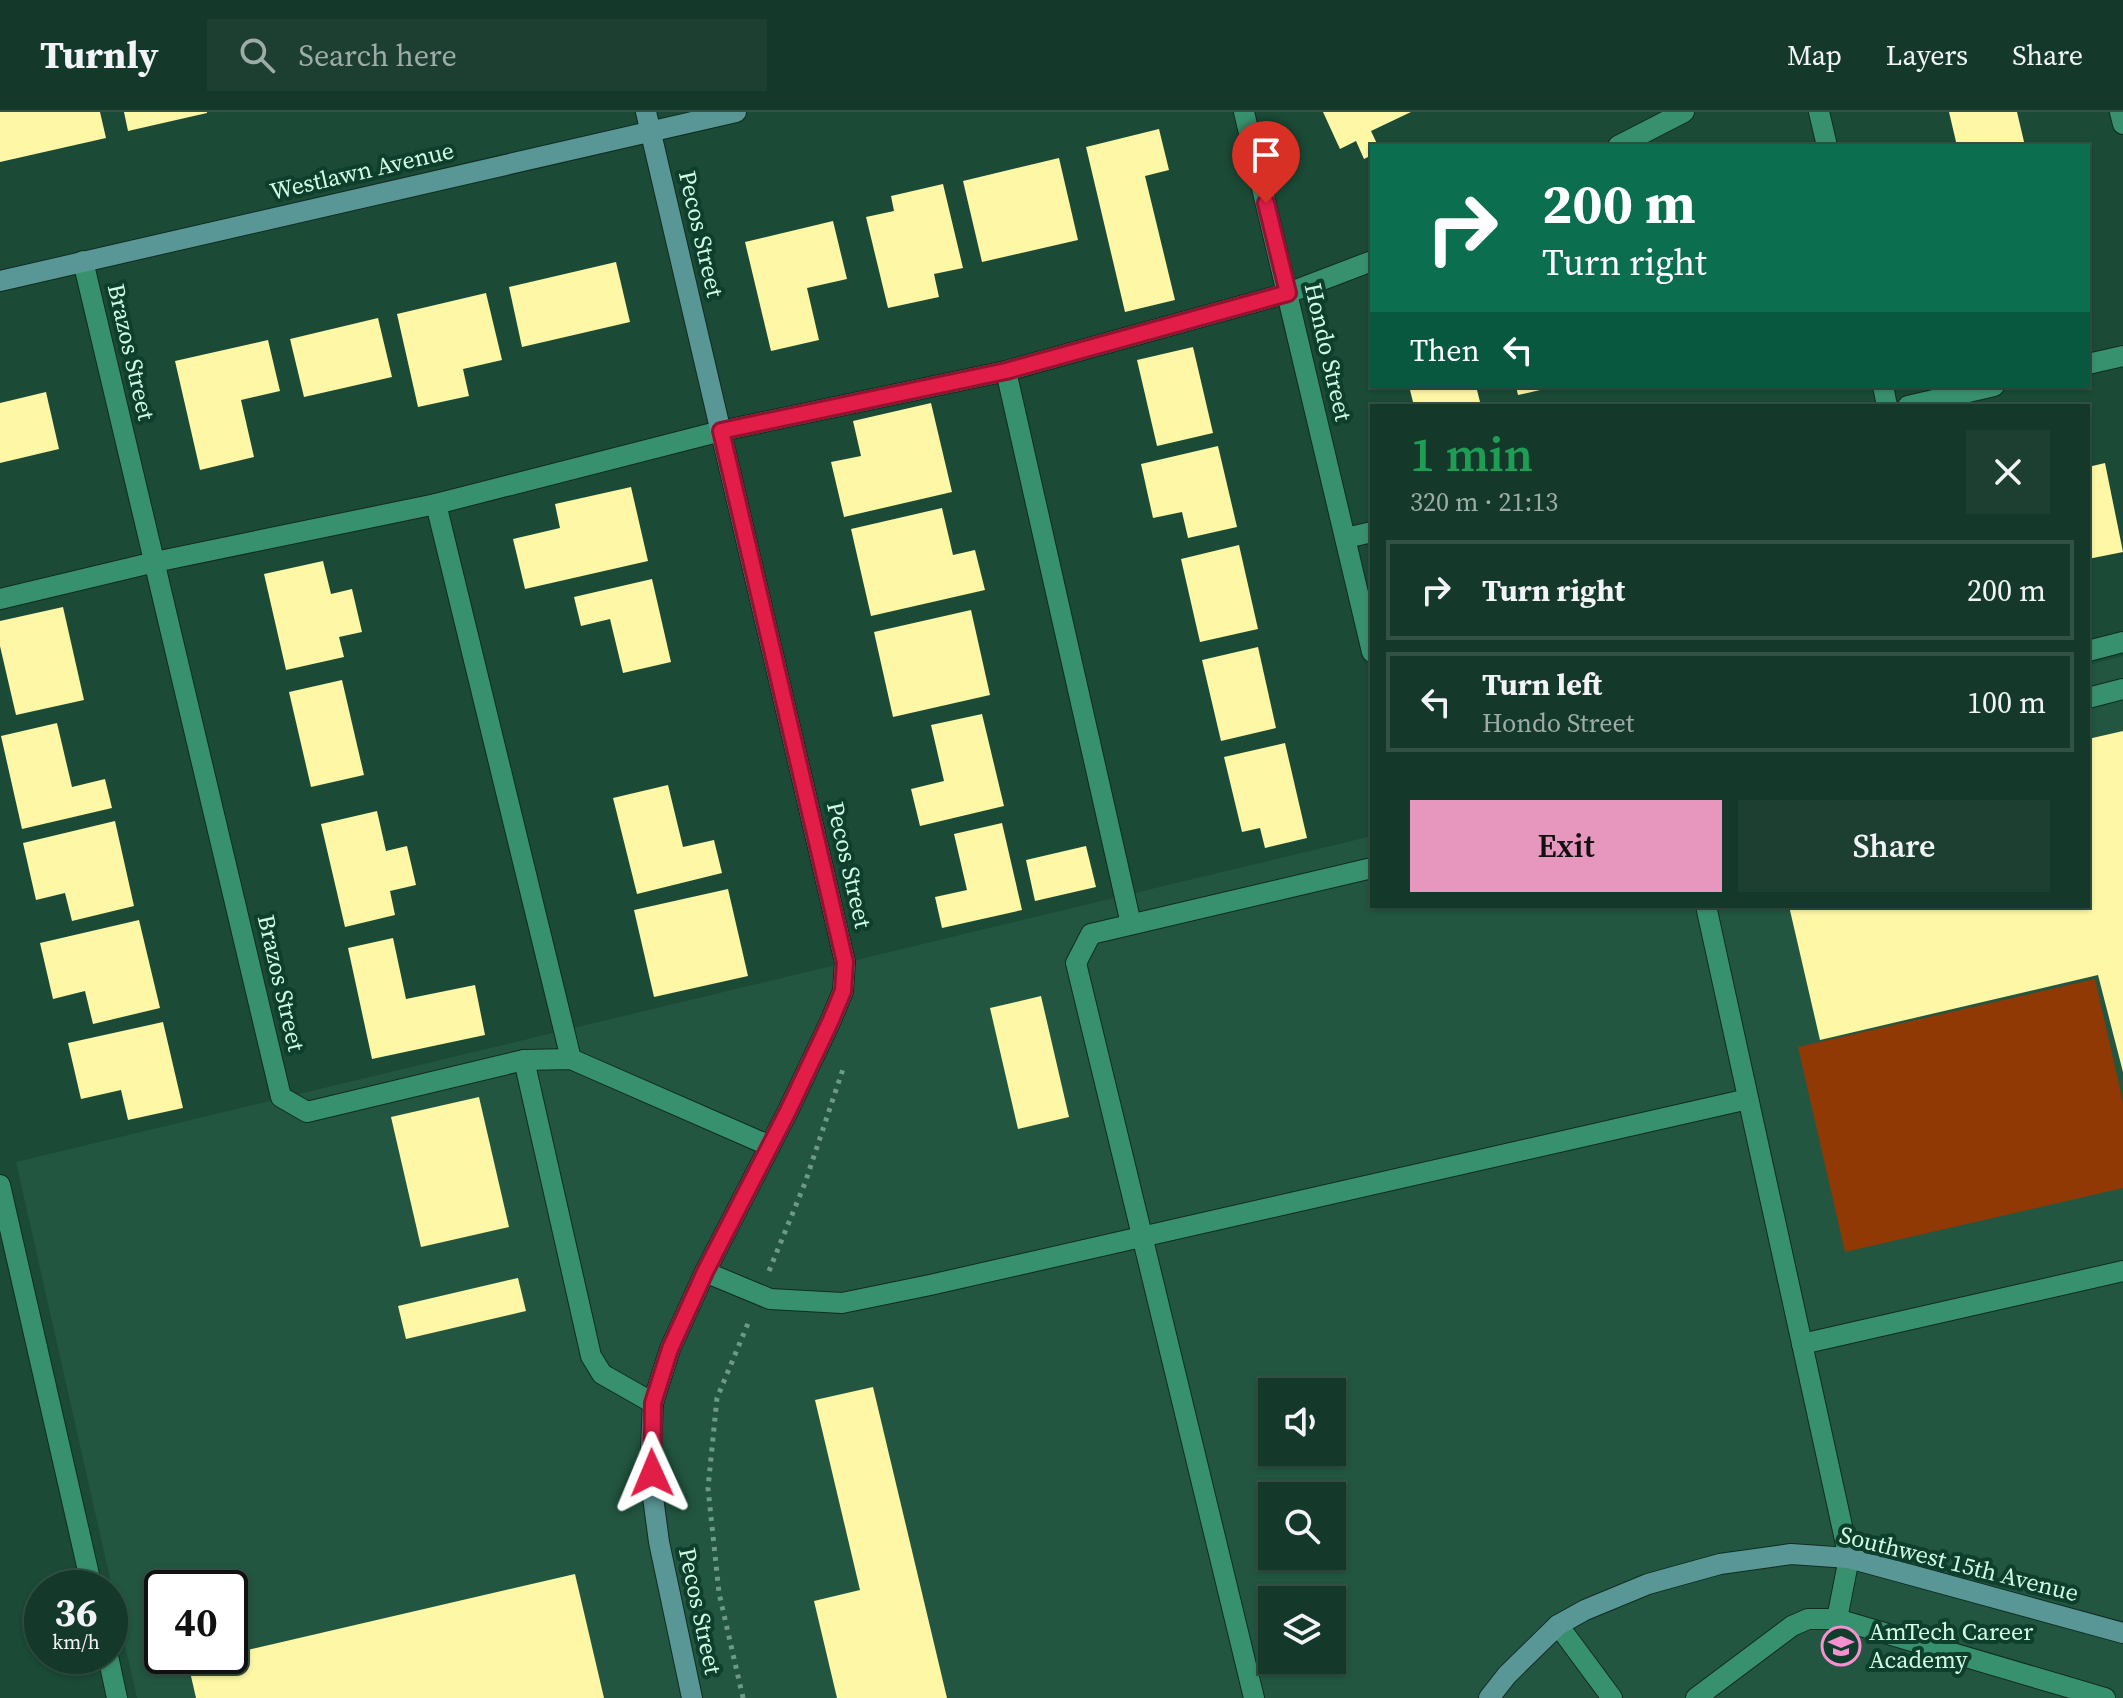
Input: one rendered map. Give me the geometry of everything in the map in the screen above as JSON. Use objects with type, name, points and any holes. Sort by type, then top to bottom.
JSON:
[{"type":"street","name":"Westlawn Avenue","points":[[0,281],[648,122],[736,112]]},
{"type":"street","name":"Hondo Street","points":[[1244,112],[1370,643]]},
{"type":"street","points":[[1622,144],[1684,112]]},
{"type":"street","points":[[1819,112],[1827,144]]},
{"type":"street","points":[[2120,112],[2123,124]]},
{"type":"street","name":"Pecos Street","points":[[648,122],[845,962],[843,991],[825,1033],[705,1272],[670,1349],[653,1403],[651,1449],[657,1527],[692,1698]]},
{"type":"street","name":"Brazos Street","points":[[83,261],[281,1097],[307,1112],[524,1060],[571,1059]]},
{"type":"street","points":[[0,599],[155,562],[436,504],[721,431],[1006,371],[1288,293],[1370,262]]},
{"type":"street","points":[[2090,364],[2123,356]]},
{"type":"street","points":[[1006,371],[1131,924]]},
{"type":"street","points":[[1917,404],[1985,388]]},
{"type":"street","points":[[436,504],[571,1059],[770,1146]]},
{"type":"street","points":[[1346,538],[1370,532]]},
{"type":"street","points":[[2090,650],[2123,642]]},
{"type":"street","points":[[2090,697],[2123,689]]},
{"type":"street","points":[[1254,1698],[1076,963],[1091,934],[1370,868]]},
{"type":"street","points":[[1706,908],[1849,1558],[1837,1619]]},
{"type":"street","points":[[524,1060],[591,1356],[602,1374],[653,1403]]},
{"type":"street","points":[[705,1272],[770,1299],[842,1303],[1748,1099]]},
{"type":"street","points":[[0,1185],[88,1570]]},
{"type":"street","points":[[1802,1344],[2123,1271]]},
{"type":"street","name":"Southwest 15th Avenue","points":[[1489,1698],[1507,1675],[1558,1625],[1585,1610],[1648,1584],[1720,1564],[1791,1554],[1849,1558],[2123,1633]]},
{"type":"street","points":[[1696,1698],[1792,1626],[1808,1619],[1837,1619],[2105,1698]]},
{"type":"street","points":[[1558,1625],[1612,1698]]},
{"type":"street","points":[[112,1674],[117,1698]]},
{"type":"shaded area","points":[[2123,656],[2123,1698],[137,1698],[128,1658],[128,1570],[108,1570],[16,1162],[1370,836],[1370,908],[2090,908],[2090,664]]},
{"type":"shaded area","points":[[2095,979],[2123,1102],[2123,1188],[1845,1252],[1798,1047]]},
{"type":"building","points":[[0,112],[100,112],[106,138],[0,162]]},
{"type":"building","points":[[124,112],[207,112],[207,113],[128,131]]},
{"type":"building","points":[[1323,112],[1411,112],[1371,131],[1377,144],[1370,144],[1370,156],[1364,159],[1356,141],[1340,149]]},
{"type":"building","points":[[1949,112],[2017,112],[2025,144],[1957,144]]},
{"type":"building","points":[[1159,129],[1169,170],[1145,176],[1175,300],[1125,312],[1086,147]]},
{"type":"building","points":[[1059,158],[1078,240],[982,262],[963,181]]},
{"type":"building","points":[[943,184],[963,268],[934,274],[939,297],[888,308],[866,217],[894,211],[891,196]]},
{"type":"building","points":[[833,221],[847,279],[807,288],[819,340],[771,351],[745,242]]},
{"type":"building","points":[[616,262],[630,322],[522,347],[509,287]]},
{"type":"building","points":[[486,293],[502,360],[463,369],[469,396],[418,407],[397,314]]},
{"type":"building","points":[[378,318],[392,377],[304,397],[290,339]]},
{"type":"building","points":[[268,340],[280,391],[241,400],[254,457],[200,470],[175,361]]},
{"type":"building","points":[[1193,347],[1213,433],[1157,446],[1137,360]]},
{"type":"building","points":[[1410,388],[1476,388],[1480,404],[1414,404]]},
{"type":"building","points":[[1516,388],[1549,388],[1518,395]]},
{"type":"building","points":[[46,392],[59,449],[0,463],[0,403]]},
{"type":"building","points":[[931,403],[952,492],[844,517],[831,462],[861,456],[853,421]]},
{"type":"building","points":[[1218,446],[1237,527],[1188,538],[1182,512],[1153,518],[1141,464]]},
{"type":"building","points":[[2105,463],[2123,552],[2090,559],[2090,467]]},
{"type":"building","points":[[631,487],[648,561],[525,589],[513,539],[560,528],[555,504]]},
{"type":"building","points":[[942,508],[953,555],[975,550],[985,590],[871,616],[851,529]]},
{"type":"building","points":[[1239,545],[1258,629],[1200,642],[1181,559]]},
{"type":"building","points":[[323,561],[331,594],[352,589],[362,632],[339,637],[344,657],[286,670],[264,574]]},
{"type":"building","points":[[652,579],[671,662],[623,673],[610,619],[581,626],[574,597]]},
{"type":"building","points":[[63,607],[84,700],[16,715],[0,646],[0,621]]},
{"type":"building","points":[[971,610],[990,695],[893,717],[874,632]]},
{"type":"building","points":[[1258,647],[1276,728],[1221,741],[1202,660]]},
{"type":"building","points":[[342,680],[364,775],[311,787],[289,692]]},
{"type":"building","points":[[982,714],[1004,806],[920,826],[911,789],[944,781],[931,725]]},
{"type":"building","points":[[57,723],[72,787],[105,779],[112,808],[22,829],[1,736]]},
{"type":"building","points":[[2123,731],[2123,1072],[2098,975],[1820,1040],[1789,908],[2090,908],[2090,739]]},
{"type":"building","points":[[1285,743],[1307,838],[1265,848],[1260,828],[1242,832],[1224,757]]},
{"type":"building","points":[[668,785],[683,847],[714,840],[722,873],[637,894],[613,798]]},
{"type":"building","points":[[377,811],[386,851],[407,846],[416,885],[390,891],[395,915],[345,927],[321,824]]},
{"type":"building","points":[[115,821],[134,906],[72,921],[65,893],[36,900],[23,843]]},
{"type":"building","points":[[1002,823],[1022,910],[942,928],[935,897],[967,890],[954,834]]},
{"type":"building","points":[[1086,846],[1096,887],[1035,901],[1026,860]]},
{"type":"building","points":[[728,889],[748,976],[654,997],[634,910]]},
{"type":"building","points":[[139,920],[160,1008],[93,1024],[85,991],[53,999],[40,943]]},
{"type":"building","points":[[393,938],[406,999],[475,985],[485,1035],[372,1059],[348,948]]},
{"type":"building","points":[[1041,996],[1069,1117],[1018,1129],[990,1008]]},
{"type":"building","points":[[163,1022],[183,1108],[128,1120],[121,1090],[81,1099],[68,1043]]},
{"type":"building","points":[[479,1097],[509,1227],[421,1247],[391,1117]]},
{"type":"building","points":[[518,1278],[526,1311],[406,1339],[398,1306]]},
{"type":"building","points":[[873,1387],[947,1698],[837,1698],[814,1601],[860,1590],[815,1400]]},
{"type":"building","points":[[575,1574],[604,1698],[196,1698],[191,1674],[248,1674],[248,1650]]},
{"type":"place","name":"AmTech Career Academy","points":[[1841,1646]]},
{"type":"route","points":[[652,1473],[653,1403],[670,1349],[705,1272],[831,1020],[843,991],[845,962],[721,431],[1006,371],[1288,293],[1266,203]]}]
